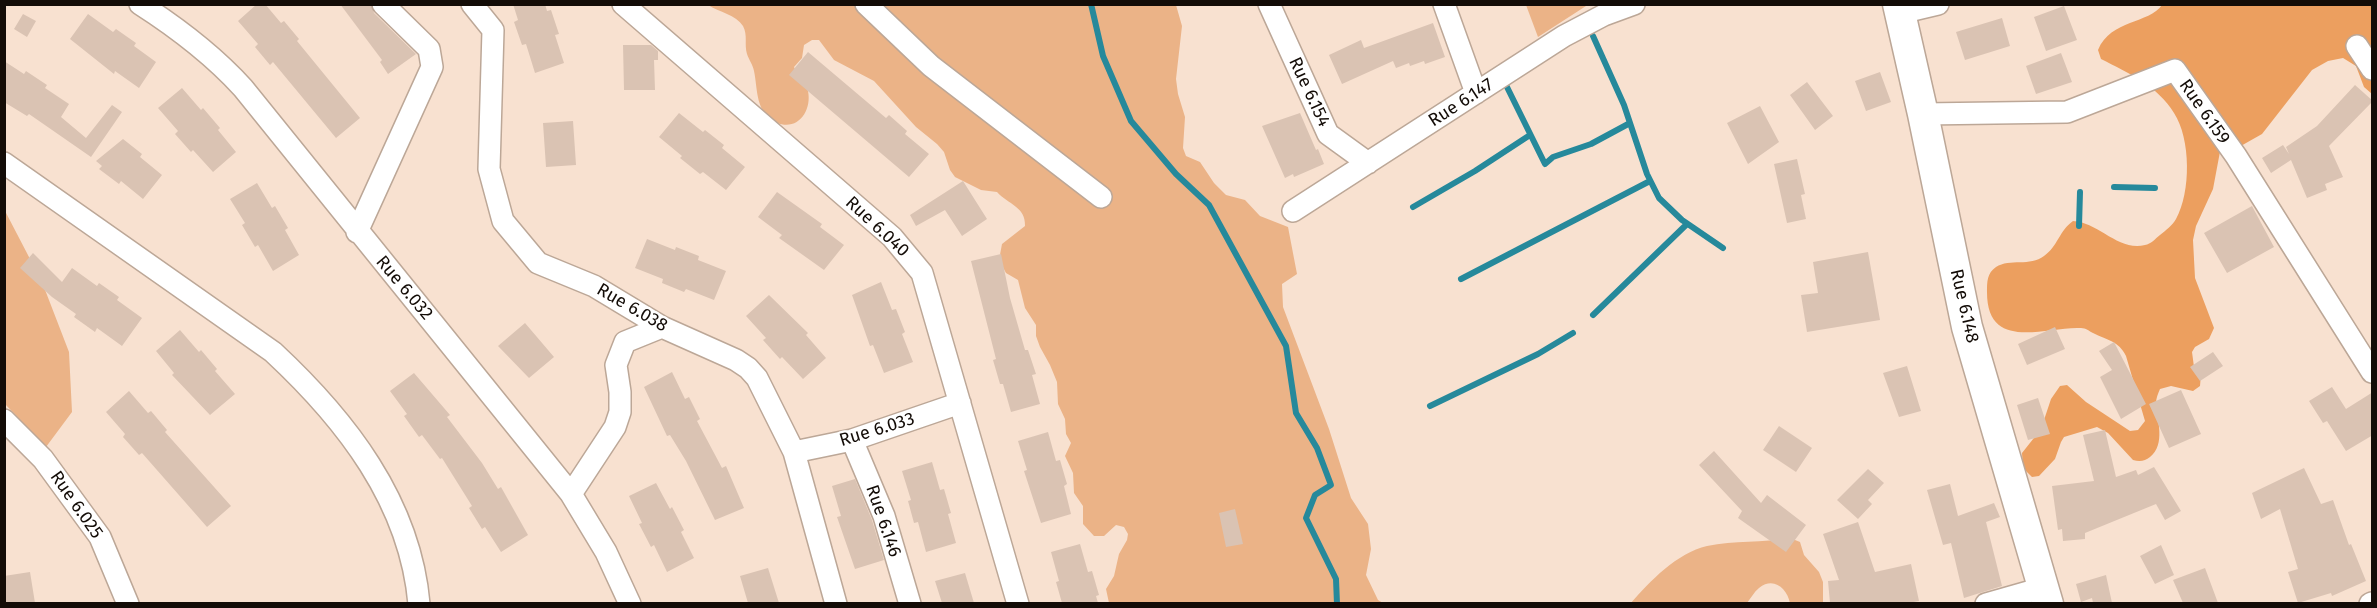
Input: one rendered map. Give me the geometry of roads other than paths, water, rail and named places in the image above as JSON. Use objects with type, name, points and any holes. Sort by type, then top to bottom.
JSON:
[{"type":"street","name":"Rue 6.032","points":[[140,4],[197,43],[219,62],[243,88],[357,232],[571,494],[606,552],[630,603]]},
{"type":"street","points":[[357,232],[432,67],[429,50],[383,4]]},
{"type":"street","name":"Rue 6.038","points":[[472,4],[493,30],[489,169],[503,221],[538,263],[594,286],[662,327],[735,360],[748,368],[757,378],[794,452],[836,603]]},
{"type":"street","name":"Rue 6.040","points":[[623,4],[905,250],[922,273],[1018,603]]},
{"type":"street","points":[[866,4],[931,66],[1101,197]]},
{"type":"street","name":"Rue 6.154","points":[[1269,4],[1328,134],[1368,163]]},
{"type":"street","points":[[1444,4],[1476,93]]},
{"type":"street","name":"Rue 6.147","points":[[1293,212],[1601,10],[1634,4]]},
{"type":"street","points":[[1899,9],[1938,4]]},
{"type":"street","name":"Rue 6.148","points":[[1899,9],[1967,327],[2045,596]]},
{"type":"street","points":[[2357,46],[2373,69]]},
{"type":"street","name":"Rue 6.159","points":[[1923,114],[2067,112],[2175,70],[2236,156],[2373,372]]},
{"type":"street","points":[[4,162],[258,341],[302,380],[360,447],[386,491],[404,537],[418,588],[419,603]]},
{"type":"street","points":[[571,494],[615,427],[620,412],[621,392],[616,365],[625,342],[662,327]]},
{"type":"street","name":"Rue 6.033","points":[[794,452],[852,440],[960,403]]},
{"type":"street","name":"Rue 6.025","points":[[4,420],[43,459],[100,537],[128,603]]},
{"type":"street","name":"Rue 6.146","points":[[852,440],[884,516],[910,603]]},
{"type":"street","points":[[1986,603],[2045,596]]},
{"type":"waterway","points":[[1091,4],[1103,56],[1131,121],[1176,174],[1209,205],[1286,346],[1296,413],[1317,448],[1331,485],[1315,495],[1306,518],[1336,579],[1337,604]]},
{"type":"waterway","points":[[1593,36],[1624,105],[1647,174],[1659,198],[1682,220],[1723,248]]},
{"type":"waterway","points":[[1506,85],[1545,164],[1553,157],[1591,144],[1630,123]]},
{"type":"waterway","points":[[1413,207],[1475,171],[1530,135]]},
{"type":"waterway","points":[[1461,279],[1650,181]]},
{"type":"waterway","points":[[2114,187],[2155,188]]},
{"type":"waterway","points":[[2079,226],[2080,192]]},
{"type":"waterway","points":[[1593,315],[1687,224]]},
{"type":"waterway","points":[[1430,406],[1538,354],[1573,333]]}]
